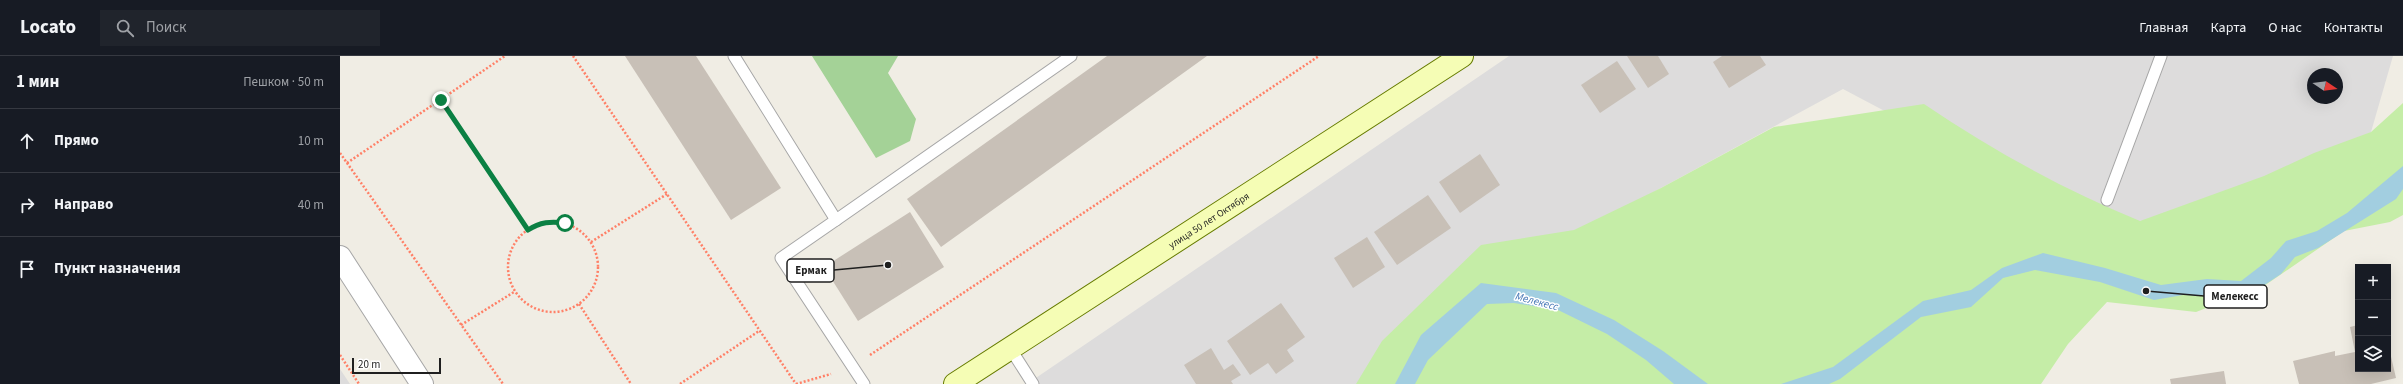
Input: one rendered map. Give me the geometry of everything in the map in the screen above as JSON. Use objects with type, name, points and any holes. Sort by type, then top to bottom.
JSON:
[{"type":"main road","name":"улица 50 лет Октября","points":[[955,384],[1462,56]]},
{"type":"street","points":[[340,258],[422,384]]},
{"type":"lane","points":[[734,56],[836,220]]},
{"type":"lane","points":[[864,384],[781,258],[1071,56]]},
{"type":"lane","points":[[2107,200],[2161,56]]},
{"type":"lane","points":[[1010,348],[1033,384]]},
{"type":"path","points":[[347,163],[505,56]]},
{"type":"path","points":[[573,56],[796,384],[853,366],[1319,56]]},
{"type":"path","points":[[441,100],[528,230]]},
{"type":"path","points":[[340,153],[503,384]]},
{"type":"path","points":[[590,242],[667,194]]},
{"type":"path","points":[[550,221],[565,223],[578,229],[590,242],[596,252],[598,267],[596,281],[590,294],[579,304],[565,311],[549,313],[534,310],[521,301],[514,292],[508,273],[508,258],[514,243],[528,230],[536,225],[550,221]]},
{"type":"path","points":[[461,325],[514,292]]},
{"type":"path","points":[[579,304],[631,384]]},
{"type":"path","points":[[680,384],[759,331]]},
{"type":"path","points":[[340,355],[359,384]]},
{"type":"shaded area","points":[[1509,56],[2393,56],[2371,132],[2233,214],[2098,224],[1843,89],[1604,219],[1377,384],[1027,384]]},
{"type":"shaded area","points":[[340,369],[350,384],[340,384]]},
{"type":"green space","points":[[812,56],[898,56],[888,73],[916,119],[910,141],[876,158]]},
{"type":"green space","points":[[2403,103],[2403,215],[2390,222],[2344,231],[2264,286],[2196,312],[2107,302],[2068,344],[2041,384],[1356,384],[1382,341],[1481,245],[1574,230],[1661,188],[1774,127],[1924,104],[2002,153],[2029,168],[2084,196],[2140,221],[2264,176],[2314,153],[2371,132]]},
{"type":"water","points":[[2403,166],[2403,189],[2396,199],[2318,248],[2295,257],[2281,274],[2248,296],[2183,295],[2154,300],[2100,282],[2035,270],[2003,278],[1971,307],[1921,317],[1840,379],[1829,384],[1781,384],[1833,367],[1923,301],[1971,290],[2002,268],[2043,253],[2105,268],[2161,285],[2207,279],[2241,281],[2271,258],[2286,241],[2317,231],[2347,213]]},
{"type":"water","points":[[1481,283],[1556,293],[1614,320],[1663,351],[1708,384],[1674,384],[1646,360],[1607,334],[1558,310],[1514,303],[1487,304],[1428,360],[1415,384],[1395,384],[1421,335]]},
{"type":"building","points":[[625,56],[696,56],[781,188],[731,220]]},
{"type":"building","points":[[1107,56],[1207,56],[941,247],[907,199]]},
{"type":"building","points":[[1627,56],[1658,56],[1669,74],[1648,88]]},
{"type":"building","points":[[1722,56],[1760,56],[1766,65],[1729,88],[1713,62]]},
{"type":"building","points":[[1617,61],[1636,89],[1600,113],[1581,85]]},
{"type":"building","points":[[1480,154],[1500,185],[1460,213],[1439,182]]},
{"type":"building","points":[[1428,195],[1451,228],[1397,265],[1374,232]]},
{"type":"building","points":[[910,212],[944,267],[858,321],[824,267]]},
{"type":"building","points":[[1367,237],[1385,267],[1353,288],[1334,258]]},
{"type":"building","points":[[1281,303],[1305,337],[1287,350],[1294,361],[1276,374],[1268,363],[1250,375],[1227,341]]},
{"type":"building","points":[[2355,326],[2355,352],[2350,327]]},
{"type":"building","points":[[1211,348],[1224,370],[1233,364],[1241,375],[1231,381],[1233,384],[1196,384],[1184,365]]},
{"type":"building","points":[[2335,351],[2335,356],[2355,352],[2355,372],[2391,372],[2391,357],[2396,378],[2371,384],[2299,384],[2293,361]]},
{"type":"building","points":[[2224,371],[2226,384],[2171,384],[2170,379]]},
{"type":"place","name":"Ермак","points":[[888,265]]},
{"type":"place","name":"Мелекесс","points":[[2146,291]]},
{"type":"route","points":[[441,100],[528,230],[536,225],[550,221],[565,223]]}]
